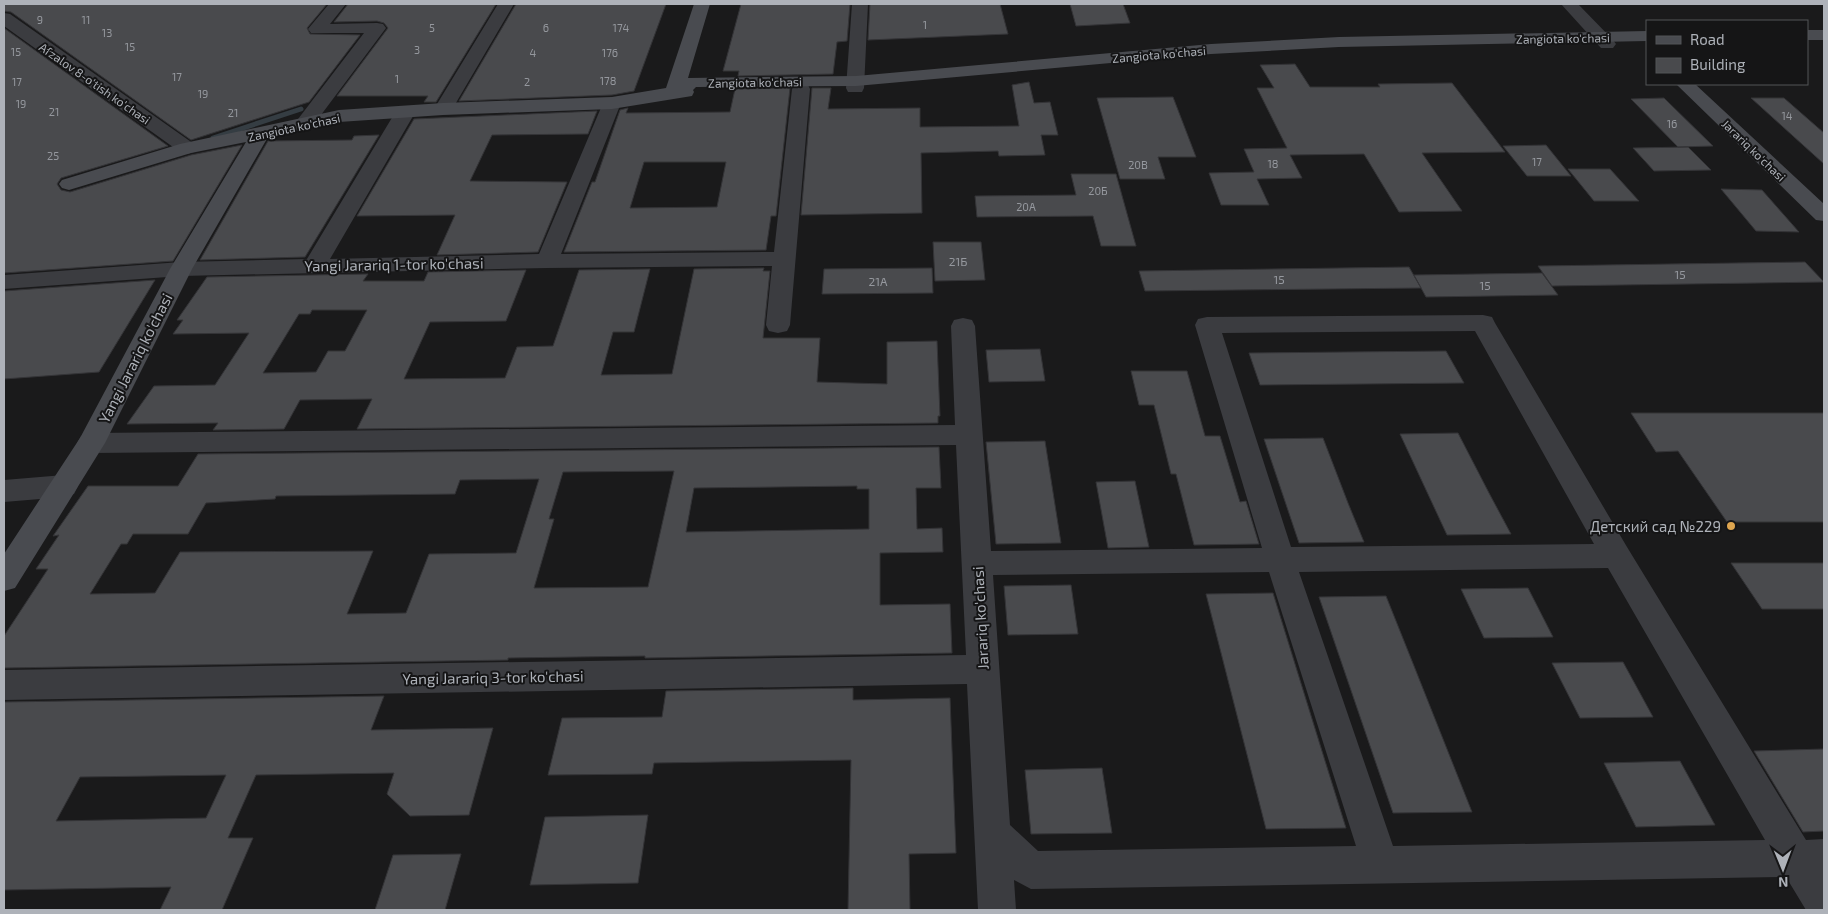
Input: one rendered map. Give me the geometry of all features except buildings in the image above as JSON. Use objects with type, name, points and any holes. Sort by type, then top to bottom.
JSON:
[{"type":"main road","points":[[674,92],[702,4]]},
{"type":"main road","points":[[693,82],[716,4]]},
{"type":"main road","points":[[1808,35],[1824,35]]},
{"type":"main road","name":"Zangiota ko'chasi","points":[[674,92],[693,82],[856,84],[956,81],[1222,56],[1344,49],[1604,40],[1644,41]]},
{"type":"main road","points":[[1808,42],[1824,42]]},
{"type":"main road","name":"Zangiota ko'chasi","points":[[69,184],[187,148],[339,116],[442,109],[612,103],[674,92],[801,89],[856,84]]},
{"type":"main road","name":"Jarariq ko'chasi","points":[[1686,85],[1824,214]]},
{"type":"main road","name":"Yangi Jarariq ko'chasi","points":[[4,578],[91,443],[181,269],[260,134]]},
{"type":"street","points":[[305,123],[377,28],[317,29],[338,4]]},
{"type":"street","points":[[442,109],[506,4]]},
{"type":"street","points":[[856,84],[860,4]]},
{"type":"street","points":[[1569,4],[1604,40]]},
{"type":"street","name":"Afzalov 8-o'tish ko'chasi","points":[[4,18],[187,148]]},
{"type":"street","points":[[778,325],[801,89]]},
{"type":"street","points":[[547,261],[612,103]]},
{"type":"street","points":[[314,266],[406,111]]},
{"type":"street","name":"Yangi Jarariq 1-tor ko'chasi","points":[[4,282],[181,269],[547,261],[785,259]]},
{"type":"street","points":[[1381,865],[1280,559],[1207,325],[1483,323],[1616,556],[1810,859],[1824,905]]},
{"type":"street","name":"Jarariq ko'chasi","points":[[963,326],[997,910]]},
{"type":"street","points":[[91,443],[969,435]]},
{"type":"street","points":[[4,491],[64,486]]},
{"type":"street","points":[[976,563],[1616,556]]},
{"type":"street","name":"Yangi Jarariq 3-tor ko'chasi","points":[[4,685],[983,669]]},
{"type":"street","points":[[992,833],[1031,870],[1810,859]]},
{"type":"waterway","points":[[213,138],[301,109]]},
{"type":"place","name":"Детский сад №229","points":[[1731,526]]}]
